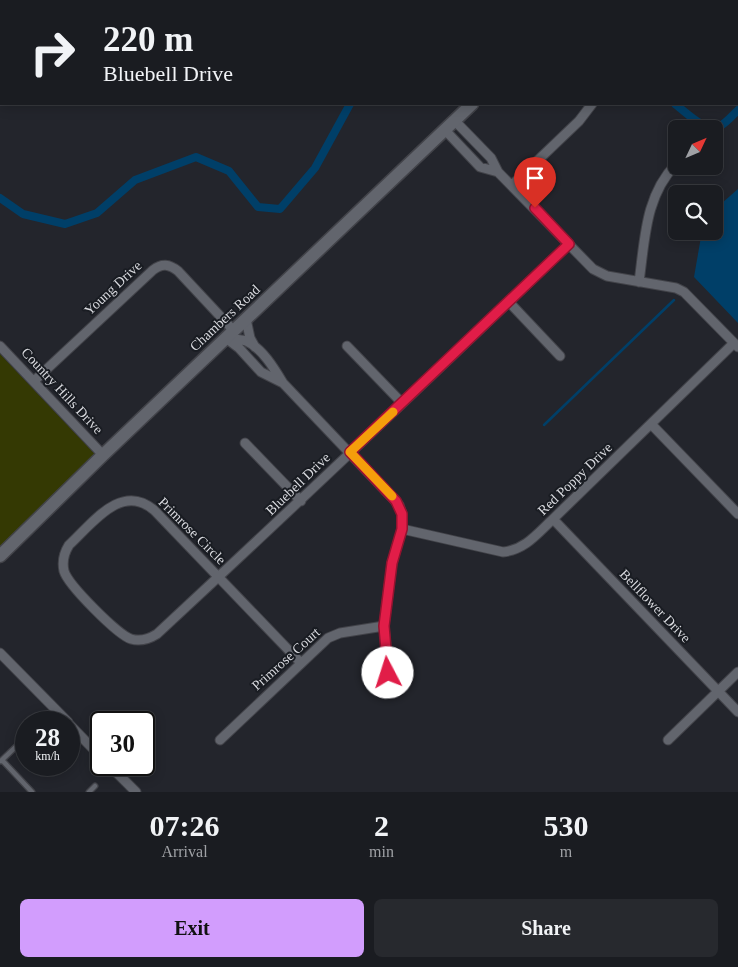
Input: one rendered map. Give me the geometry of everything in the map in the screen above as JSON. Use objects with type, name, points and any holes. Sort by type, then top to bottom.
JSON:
[{"type":"street","name":"Chambers Road","points":[[0,556],[103,454],[471,105]]},
{"type":"street","points":[[512,184],[579,121],[591,105]]},
{"type":"street","points":[[455,121],[491,158],[498,172],[512,184],[594,269],[602,274],[676,288],[684,292],[736,345]]},
{"type":"street","points":[[445,130],[480,167],[498,172]]},
{"type":"street","points":[[639,282],[652,204],[662,180],[668,173]]},
{"type":"street","name":"Bluebell Drive","points":[[218,577],[301,501],[569,244]]},
{"type":"street","name":"Young Drive","points":[[34,381],[153,270],[161,265],[168,265],[178,271],[230,335]]},
{"type":"street","points":[[509,302],[560,356]]},
{"type":"street","points":[[246,319],[250,338],[255,347]]},
{"type":"street","points":[[230,335],[246,341],[255,347],[274,366],[283,383],[396,501],[402,514],[402,529],[392,563],[384,626],[388,673]]},
{"type":"street","points":[[230,335],[261,372],[283,383]]},
{"type":"street","name":"Red Poppy Drive","points":[[402,529],[503,552],[516,550],[553,519],[736,345]]},
{"type":"street","name":"Country Hills Drive","points":[[0,346],[103,454]]},
{"type":"street","points":[[347,346],[402,403]]},
{"type":"street","points":[[651,424],[738,514]]},
{"type":"street","points":[[245,443],[301,501]]},
{"type":"street","name":"Primrose Circle","points":[[218,577],[157,634],[145,640],[134,640],[116,630],[70,583],[64,570],[63,560],[69,545],[109,508],[120,502],[134,500],[146,504],[154,510],[301,663]]},
{"type":"street","name":"Bellflower Drive","points":[[553,519],[738,712]]},
{"type":"street","name":"Primrose Court","points":[[220,740],[323,642],[333,635],[384,626]]},
{"type":"street","points":[[0,654],[56,711]]},
{"type":"street","points":[[668,740],[738,672]]},
{"type":"street","points":[[80,735],[90,746]]},
{"type":"street","points":[[120,776],[136,792]]},
{"type":"lane","points":[[15,748],[1,761],[32,792]]},
{"type":"lane","points":[[89,792],[95,786]]},
{"type":"green space","points":[[0,354],[96,455],[0,557]]},
{"type":"water","points":[[738,189],[738,323],[694,277],[700,240],[723,240],[723,202]]},
{"type":"waterway","points":[[0,198],[23,214],[65,224],[97,213],[135,180],[196,157],[229,171],[258,207],[280,209],[315,168],[349,105]]},
{"type":"waterway","points":[[676,105],[696,121],[708,127],[722,125],[738,110]]},
{"type":"waterway","points":[[544,425],[674,300]]},
{"type":"slow traffic","points":[[392,496],[350,452],[393,412]]},
{"type":"route","points":[[388,673],[384,626],[392,563],[402,529],[402,514],[396,501],[350,452],[569,244],[535,208]]}]
